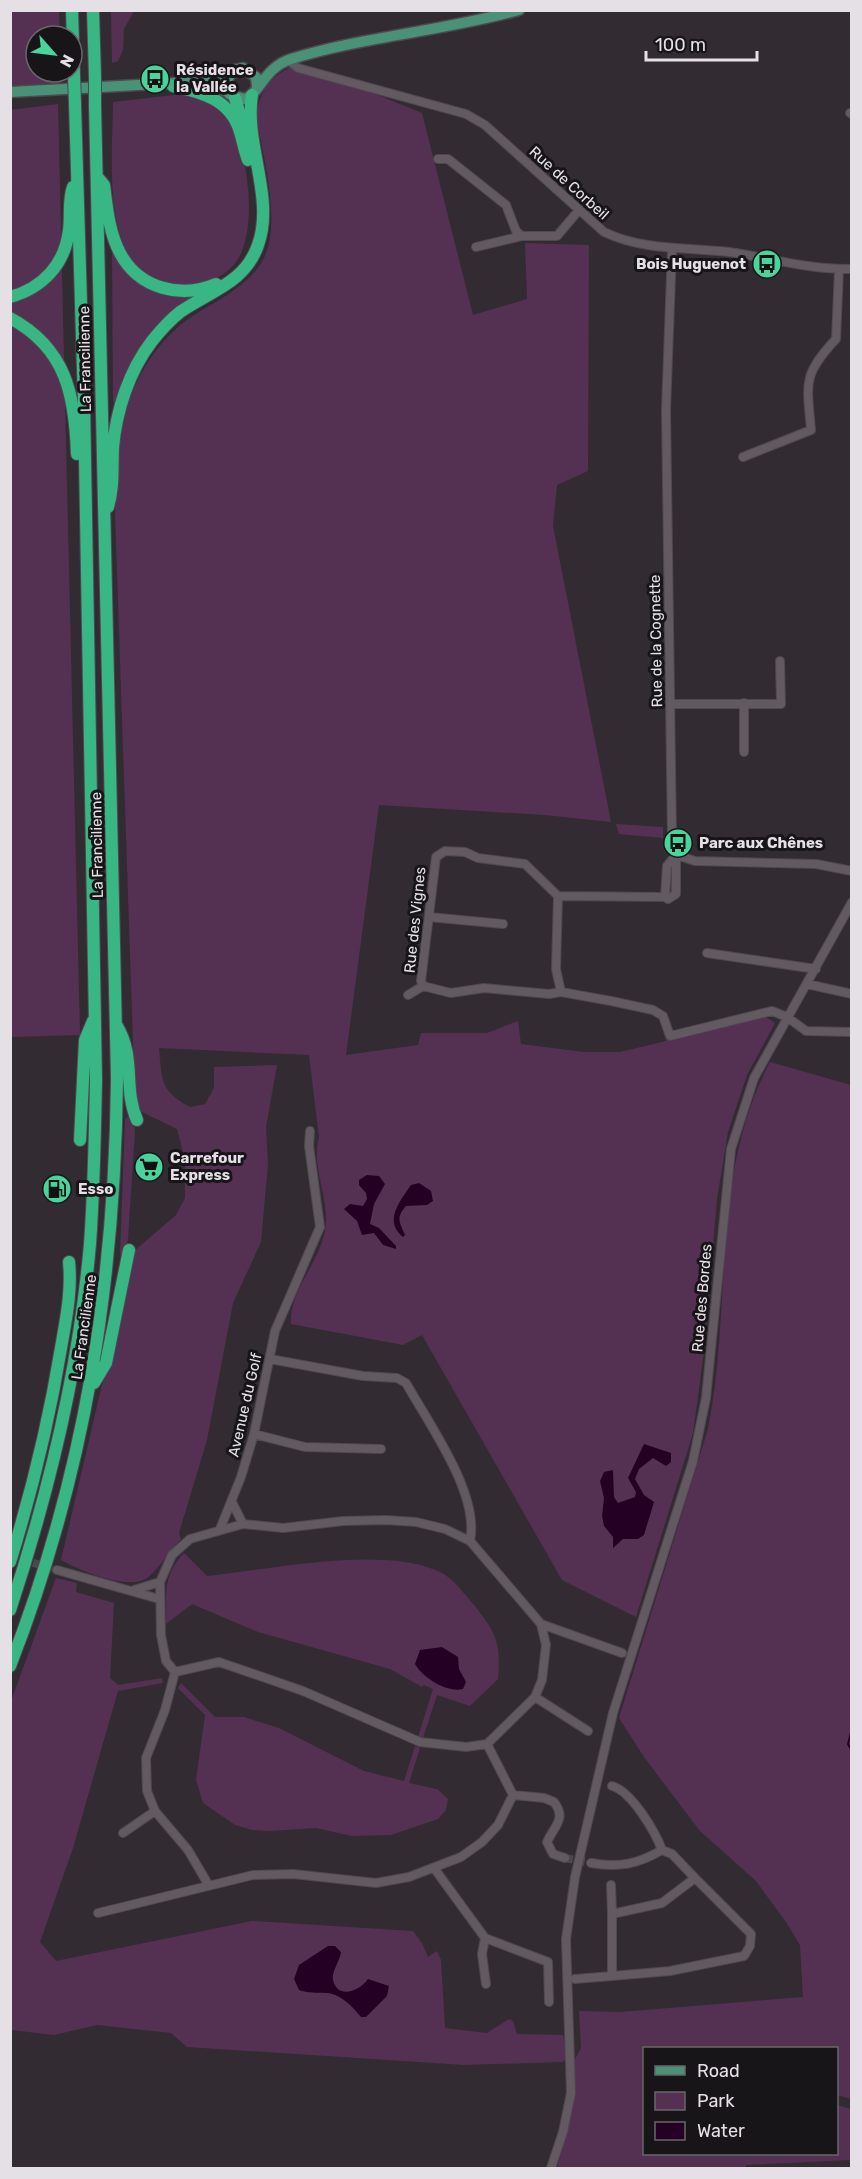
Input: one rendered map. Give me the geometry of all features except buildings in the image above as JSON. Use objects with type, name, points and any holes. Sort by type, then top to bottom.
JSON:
[{"type":"highway","name":"La Francilienne","points":[[10,1610],[50,1477],[80,1321],[89,1246],[95,1164],[84,474],[72,10]]},
{"type":"highway","name":"La Francilienne","points":[[10,1666],[50,1554],[72,1477],[100,1334],[116,1161],[116,1025],[93,10]]},
{"type":"highway","points":[[174,86],[197,91],[220,102],[236,121],[248,159]]},
{"type":"highway","points":[[105,513],[113,492],[113,449],[119,412],[124,392],[141,357],[164,326],[180,312],[243,272],[258,245],[263,214],[250,121],[255,91]]},
{"type":"highway","points":[[97,176],[104,185],[114,239],[130,267],[154,285],[189,292],[204,289],[231,274],[245,257],[253,239],[255,213],[247,142],[231,95]]},
{"type":"highway","points":[[10,297],[39,285],[60,261],[66,245],[71,193],[77,177]]},
{"type":"highway","points":[[10,318],[43,342],[68,381],[75,415],[77,460],[84,474]]},
{"type":"highway","points":[[80,1140],[85,1040],[94,1017]]},
{"type":"highway","points":[[116,1025],[126,1042],[132,1109],[137,1120]]},
{"type":"highway","points":[[90,1389],[106,1363],[129,1250]]},
{"type":"highway","points":[[10,1562],[32,1488],[54,1392],[70,1289],[69,1262]]},
{"type":"main road","points":[[10,98],[174,86],[204,86],[244,99],[255,91],[262,78],[276,66],[288,60],[376,37],[447,26],[519,10]]},
{"type":"main road","points":[[10,92],[212,81],[228,77],[234,70],[276,66]]},
{"type":"main road","points":[[243,68],[256,77],[255,91]]},
{"type":"main road","points":[[228,77],[231,95]]},
{"type":"street","name":"Rue de Corbeil","points":[[288,60],[298,68],[466,114],[485,125],[604,232],[622,240],[672,249],[729,252],[796,266],[852,269]]},
{"type":"street","points":[[438,159],[448,159],[506,205],[516,231],[522,236]]},
{"type":"street","points":[[476,247],[522,236],[557,236],[579,210]]},
{"type":"street","name":"Rue de la Cognette","points":[[672,249],[666,410],[672,838],[676,855]]},
{"type":"street","points":[[743,457],[811,430],[809,373],[836,339],[839,269]]},
{"type":"street","points":[[671,704],[780,704],[780,661]]},
{"type":"street","points":[[744,703],[744,752]]},
{"type":"street","name":"Rue des Vignes","points":[[423,987],[421,981],[436,857],[445,851],[465,852],[478,858],[525,864],[558,896]]},
{"type":"street","points":[[561,992],[556,969],[558,896],[665,897],[667,866],[676,855],[695,861],[816,864],[852,871]]},
{"type":"street","name":"Rue des Bordes","points":[[551,2169],[564,2132],[571,2093],[566,1939],[582,1838],[614,1713],[697,1440],[706,1398],[734,1140],[754,1078],[852,902]]},
{"type":"street","points":[[429,917],[504,924]]},
{"type":"street","points":[[707,953],[816,969]]},
{"type":"street","points":[[807,984],[852,994]]},
{"type":"street","points":[[408,995],[423,987],[451,993],[484,988],[549,994],[561,992],[653,1010],[663,1016],[670,1036],[772,1011],[787,1017],[806,1031],[852,1032]]},
{"type":"street","name":"Avenue du Golf","points":[[220,1530],[232,1502],[254,1434],[275,1331],[320,1227],[309,1146],[310,1131]]},
{"type":"street","points":[[270,1359],[363,1376],[397,1378],[406,1383],[465,1490],[471,1510],[470,1541]]},
{"type":"street","points":[[254,1434],[305,1447],[381,1449]]},
{"type":"street","points":[[232,1502],[243,1524]]},
{"type":"street","points":[[343,1521],[416,1522],[445,1529],[470,1541],[541,1624],[546,1645],[542,1680],[535,1697],[487,1744],[466,1747],[420,1742],[303,1691],[219,1662],[175,1672],[166,1660],[159,1599],[160,1582],[172,1555],[190,1539],[243,1524],[283,1528],[343,1521]]},
{"type":"street","points":[[57,1570],[134,1590],[159,1599]]},
{"type":"street","points":[[134,1590],[160,1582]]},
{"type":"street","points":[[541,1624],[622,1653]]},
{"type":"street","points":[[175,1672],[165,1710],[146,1758],[147,1791],[155,1811],[188,1850],[208,1884]]},
{"type":"street","points":[[535,1697],[588,1731]]},
{"type":"street","points":[[487,1744],[513,1795]]},
{"type":"street","points":[[612,1786],[623,1790],[658,1840],[662,1850]]},
{"type":"street","points":[[513,1795],[544,1798],[554,1802],[560,1810],[559,1825],[547,1842],[553,1854],[565,1858]]},
{"type":"street","points":[[98,1913],[208,1884],[252,1875],[293,1874],[376,1883],[409,1877],[461,1857],[490,1834],[513,1795]]},
{"type":"street","points":[[123,1833],[155,1811]]},
{"type":"street","points":[[575,1979],[670,1971],[744,1956],[750,1946],[751,1934],[672,1854],[662,1850],[628,1865],[610,1866],[591,1863]]},
{"type":"street","points":[[434,1868],[485,1938],[548,1962],[549,2002]]},
{"type":"street","points":[[612,1914],[662,1904],[695,1878]]},
{"type":"street","points":[[611,1885],[612,1976]]},
{"type":"street","points":[[485,1938],[482,1954],[486,1984]]},
{"type":"green space","points":[[16,10],[59,11],[60,24],[24,24],[24,84],[61,84],[11,88],[10,12]]},
{"type":"green space","points":[[111,11],[134,11],[124,29],[123,50],[118,61],[112,63]]},
{"type":"green space","points":[[299,63],[422,113],[473,315],[527,299],[525,243],[589,245],[588,471],[557,485],[553,526],[611,822],[545,815],[379,805],[346,1055],[418,1045],[421,1033],[487,1033],[518,1021],[521,1044],[584,1052],[620,1052],[766,1017],[775,1023],[747,1075],[728,1132],[717,1199],[704,1351],[693,1433],[636,1617],[562,1580],[422,1335],[403,1345],[291,1324],[295,1298],[319,1250],[326,1224],[325,1202],[318,1170],[319,1137],[309,1055],[159,1048],[164,1084],[173,1096],[190,1107],[205,1104],[214,1088],[214,1067],[277,1065],[266,1127],[268,1164],[261,1242],[233,1303],[207,1440],[179,1533],[181,1539],[151,1575],[139,1581],[116,1581],[104,1578],[61,1560],[133,1252],[176,1215],[185,1198],[185,1159],[177,1129],[142,1112],[135,1099],[115,514],[119,441],[128,404],[143,370],[154,354],[179,326],[242,284],[264,258],[269,243],[271,206],[256,113],[262,95],[270,82]]},
{"type":"green space","points":[[191,93],[217,102],[236,134],[247,180],[248,227],[244,247],[231,268],[211,280],[180,285],[153,279],[135,264],[122,241],[115,214],[112,184],[113,102]]},
{"type":"green space","points":[[58,104],[80,1035],[11,1037],[10,110]]},
{"type":"green space","points":[[112,244],[135,277],[204,291],[170,314],[147,338],[132,366],[117,405],[113,402]]},
{"type":"green space","points":[[616,824],[663,827],[663,838],[619,834]]},
{"type":"green space","points":[[770,1062],[851,1085],[851,2099],[838,2095],[838,2047],[643,2047],[643,2155],[838,2155],[838,2105],[851,2109],[851,2160],[746,2165],[746,2168],[557,2168],[573,2109],[574,2061],[581,2048],[579,2011],[620,2012],[803,1997],[800,1945],[786,1922],[756,1881],[700,1831],[644,1757],[619,1718],[708,1429],[720,1336],[730,1196],[738,1151],[751,1106]]},
{"type":"green space","points":[[131,1114],[135,1130],[128,1239],[124,1253],[120,1255],[125,1119]]},
{"type":"green space","points":[[184,1553],[207,1576],[327,1561],[359,1560],[390,1560],[418,1565],[442,1573],[451,1579],[482,1615],[496,1639],[499,1656],[498,1679],[470,1706],[437,1695],[423,1738],[418,1737],[433,1689],[424,1685],[422,1687],[390,1669],[258,1632],[192,1604],[166,1624],[166,1594],[169,1578],[177,1561]]},
{"type":"green space","points":[[56,1578],[77,1583],[76,1592],[114,1603],[110,1678],[118,1685],[162,1678],[163,1683],[118,1691],[73,1848],[40,1942],[56,1961],[252,1921],[413,1931],[428,1957],[437,1951],[441,1960],[445,2028],[487,2033],[509,2019],[513,2021],[517,2034],[563,2035],[564,2040],[571,2045],[572,2051],[563,2062],[464,2065],[187,2047],[171,2033],[97,2025],[54,2035],[11,2030],[10,1704]]},
{"type":"green space","points":[[181,1683],[215,1717],[244,1717],[279,1728],[364,1771],[404,1781],[415,1746],[420,1748],[409,1783],[437,1789],[448,1799],[446,1810],[438,1819],[391,1835],[352,1836],[316,1828],[252,1830],[235,1825],[203,1803],[196,1780],[205,1715],[178,1688]]},
{"type":"water","points":[[367,1175],[379,1176],[385,1184],[374,1204],[370,1224],[379,1228],[396,1246],[396,1249],[383,1245],[374,1233],[362,1235],[357,1221],[344,1209],[350,1204],[363,1206],[367,1199],[366,1193],[359,1185],[359,1180]]},
{"type":"water","points":[[419,1183],[431,1191],[433,1201],[427,1205],[406,1206],[400,1217],[405,1235],[403,1237],[394,1224],[395,1211],[411,1185]]},
{"type":"water","points":[[644,1444],[671,1453],[671,1462],[666,1466],[653,1458],[639,1469],[635,1479],[644,1495],[654,1502],[644,1535],[638,1539],[623,1539],[613,1548],[613,1537],[604,1526],[602,1516],[604,1498],[600,1481],[604,1472],[613,1470],[614,1497],[618,1503],[635,1497],[636,1492],[628,1478]]},
{"type":"water","points":[[442,1647],[458,1657],[459,1669],[466,1682],[463,1689],[443,1687],[424,1674],[415,1664],[420,1650]]},
{"type":"water","points":[[328,1946],[335,1946],[341,1952],[333,1977],[335,1986],[339,1990],[349,1992],[364,1984],[368,1979],[389,1986],[387,1996],[366,2017],[361,2017],[342,1998],[327,1993],[299,1990],[294,1979],[299,1965]]},
{"type":"waterway","points":[[852,1729],[848,1744],[852,1751]]},
{"type":"tunnel","points":[[10,1556],[57,1570]]},
{"type":"tunnel","points":[[565,1858],[591,1863]]},
{"type":"place","name":"Résidence la Vallée","points":[[155,79]]},
{"type":"place","name":"Bois Huguenot","points":[[767,264]]},
{"type":"place","name":"Parc aux Chênes","points":[[678,843]]},
{"type":"place","name":"Carrefour Express","points":[[149,1167]]},
{"type":"place","name":"Esso","points":[[57,1189]]}]
